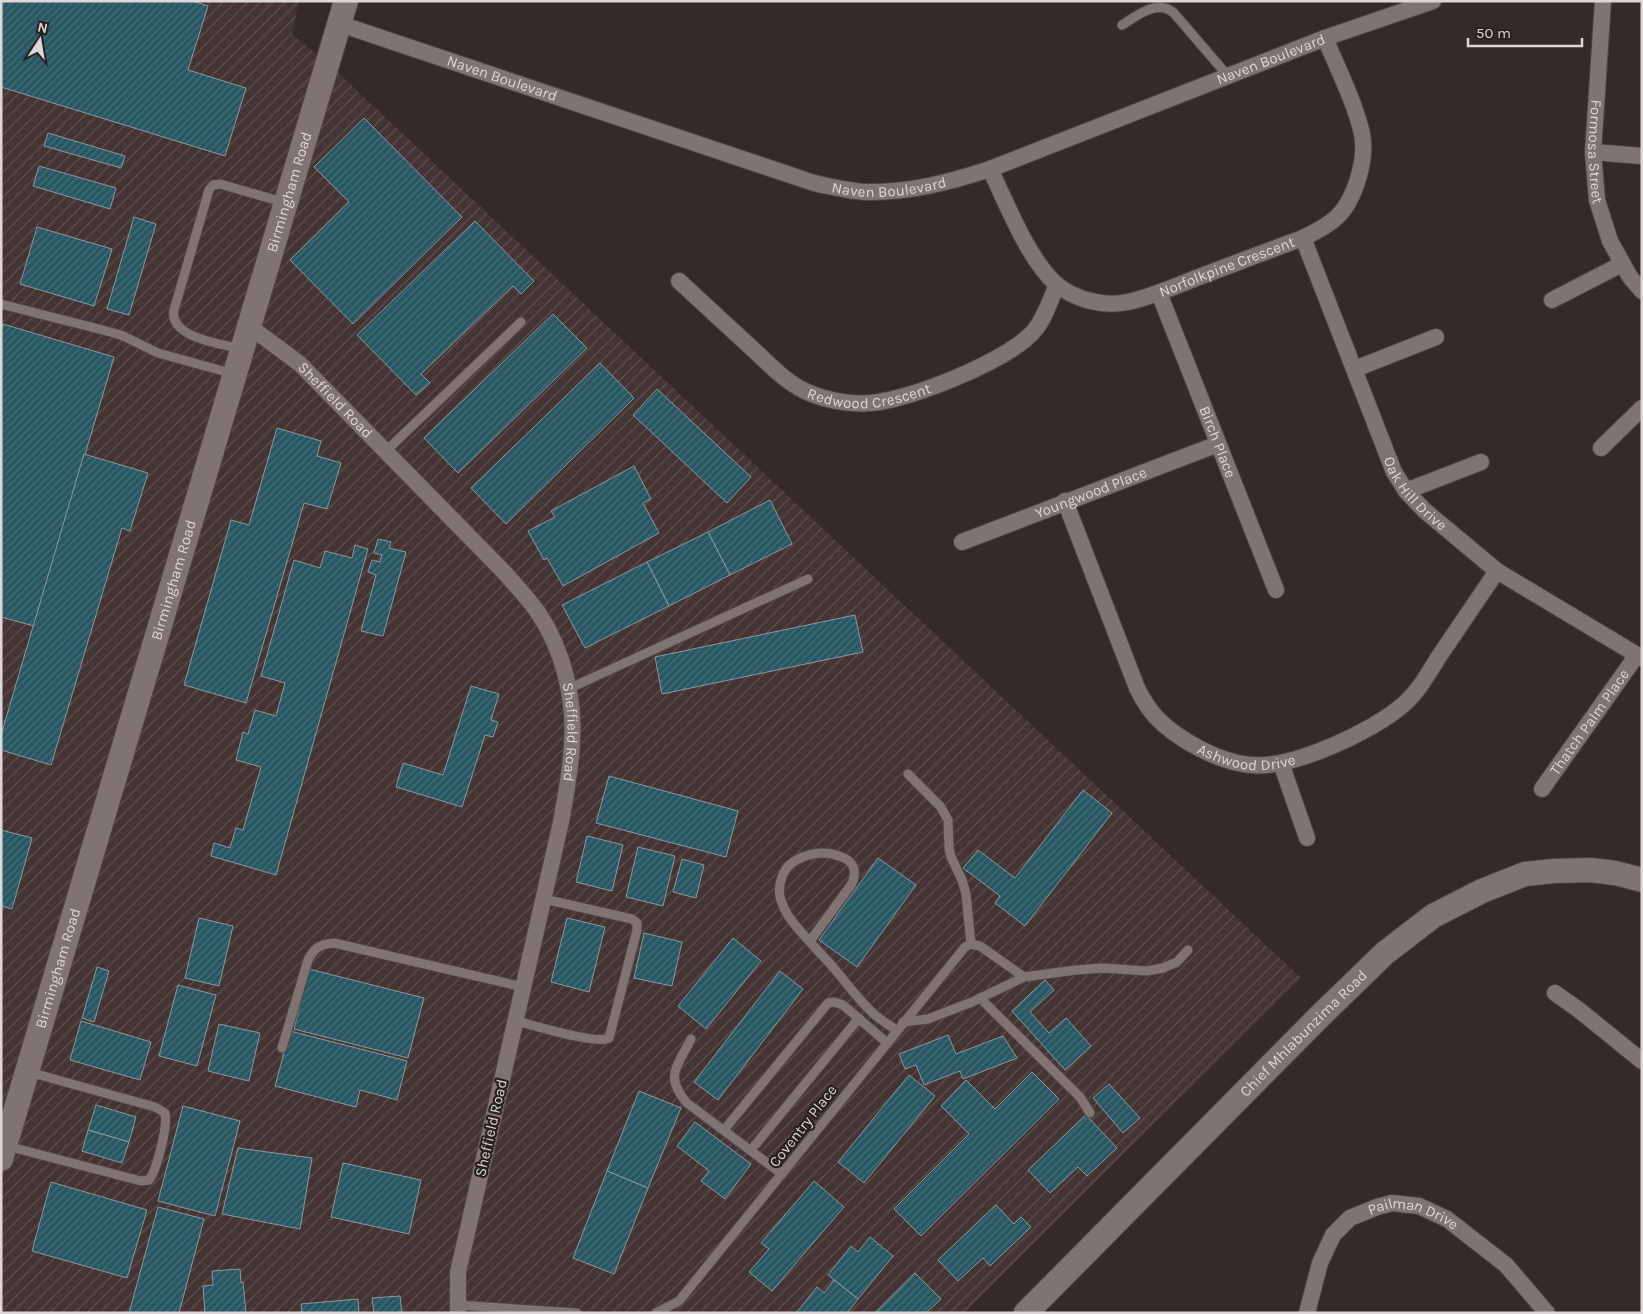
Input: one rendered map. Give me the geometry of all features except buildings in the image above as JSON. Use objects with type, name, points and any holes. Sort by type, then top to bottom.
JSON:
[{"type":"street","name":"Birmingham Road","points":[[3,1152],[346,1]]},
{"type":"street","name":"Naven Boulevard","points":[[340,24],[814,183],[865,192],[890,192],[952,181],[990,169],[1325,38],[1433,1]]},
{"type":"street","name":"Formosa Street","points":[[1603,1],[1593,152],[1597,200],[1610,241],[1630,277],[1642,291]]},
{"type":"street","name":"Norfolkpine Crescent","points":[[990,169],[1030,251],[1043,270],[1057,285],[1080,298],[1093,302],[1127,302],[1159,293],[1302,238],[1322,229],[1347,206],[1360,172],[1362,136],[1356,114],[1325,38]]},
{"type":"street","points":[[1593,152],[1642,156]]},
{"type":"street","name":"Oak Hill Drive","points":[[1302,238],[1394,472],[1406,491],[1424,510],[1498,571],[1639,656]]},
{"type":"street","points":[[1552,300],[1622,264]]},
{"type":"street","name":"Redwood Crescent","points":[[678,282],[793,384],[822,397],[856,403],[871,403],[912,394],[978,368],[1009,351],[1033,332],[1040,322],[1057,285]]},
{"type":"street","name":"Birch Place","points":[[1159,293],[1276,590]]},
{"type":"street","name":"Sheffield Road","points":[[249,326],[300,364],[505,573],[539,614],[551,635],[568,689],[572,740],[570,771],[562,822],[458,1272],[458,1309]]},
{"type":"street","points":[[1355,369],[1436,337]]},
{"type":"street","points":[[1601,448],[1642,408]]},
{"type":"street","name":"Youngwood Place","points":[[962,542],[1218,444]]},
{"type":"street","points":[[1406,491],[1481,462]]},
{"type":"street","name":"Ashwood Drive","points":[[1065,501],[1137,688],[1145,703],[1168,728],[1187,741],[1221,758],[1252,766],[1281,763],[1335,745],[1382,721],[1406,702],[1422,683],[1498,571]]},
{"type":"street","name":"Thatch Palm Place","points":[[1542,789],[1639,656]]},
{"type":"street","points":[[1281,763],[1307,838]]},
{"type":"street","name":"Chief Mhlabunzima Road","points":[[1026,1313],[1319,1017],[1385,953],[1433,916],[1476,894],[1525,874],[1590,870],[1615,873],[1642,880]]},
{"type":"street","points":[[1555,993],[1642,1061]]},
{"type":"street","name":"Pailman Drive","points":[[1307,1313],[1320,1263],[1333,1235],[1350,1218],[1392,1202],[1419,1206],[1447,1218],[1506,1265],[1547,1313]]},
{"type":"lane","points":[[1122,25],[1153,6],[1165,6],[1173,12],[1228,76]]},
{"type":"lane","points":[[242,349],[187,334],[178,327],[174,320],[174,310],[209,190],[212,185],[220,184],[286,203]]},
{"type":"lane","points":[[1,304],[99,328],[121,335],[158,353],[234,374]]},
{"type":"lane","points":[[386,451],[521,322]]},
{"type":"lane","points":[[568,689],[808,579]]},
{"type":"lane","points":[[908,774],[940,806],[948,820],[951,857],[965,889],[968,946],[984,949],[1024,977]]},
{"type":"lane","points":[[810,941],[855,877],[855,870],[850,862],[840,856],[829,853],[816,853],[805,856],[790,864],[780,882],[780,896],[786,912],[810,941],[874,1014],[896,1030]]},
{"type":"lane","points":[[516,1021],[598,1040],[609,1038],[637,930],[637,923],[632,919],[544,899]]},
{"type":"lane","points":[[282,1048],[308,960],[313,951],[321,945],[334,943],[523,987]]},
{"type":"lane","name":"Coventry Place","points":[[656,1313],[679,1301],[886,1042],[968,946]]},
{"type":"lane","points":[[903,1022],[928,1019],[980,998],[1024,977],[1103,968],[1147,971],[1163,968],[1178,962],[1188,950]]},
{"type":"lane","points":[[980,998],[1080,1097],[1090,1113]]},
{"type":"lane","points":[[724,1130],[825,1005],[831,1002],[839,1002],[886,1042]]},
{"type":"lane","points":[[751,1150],[859,1018]]},
{"type":"lane","points":[[691,1039],[678,1065],[674,1082],[678,1092],[687,1103],[782,1174]]},
{"type":"lane","points":[[3,1152],[141,1181],[149,1180],[154,1172],[166,1124],[164,1113],[161,1110],[28,1072]]},
{"type":"lane","points":[[458,1309],[577,1313]]},
{"type":"shaded area","points":[[1,1],[299,1],[292,34],[334,69],[1301,978],[964,1313],[1,1313]]}]
